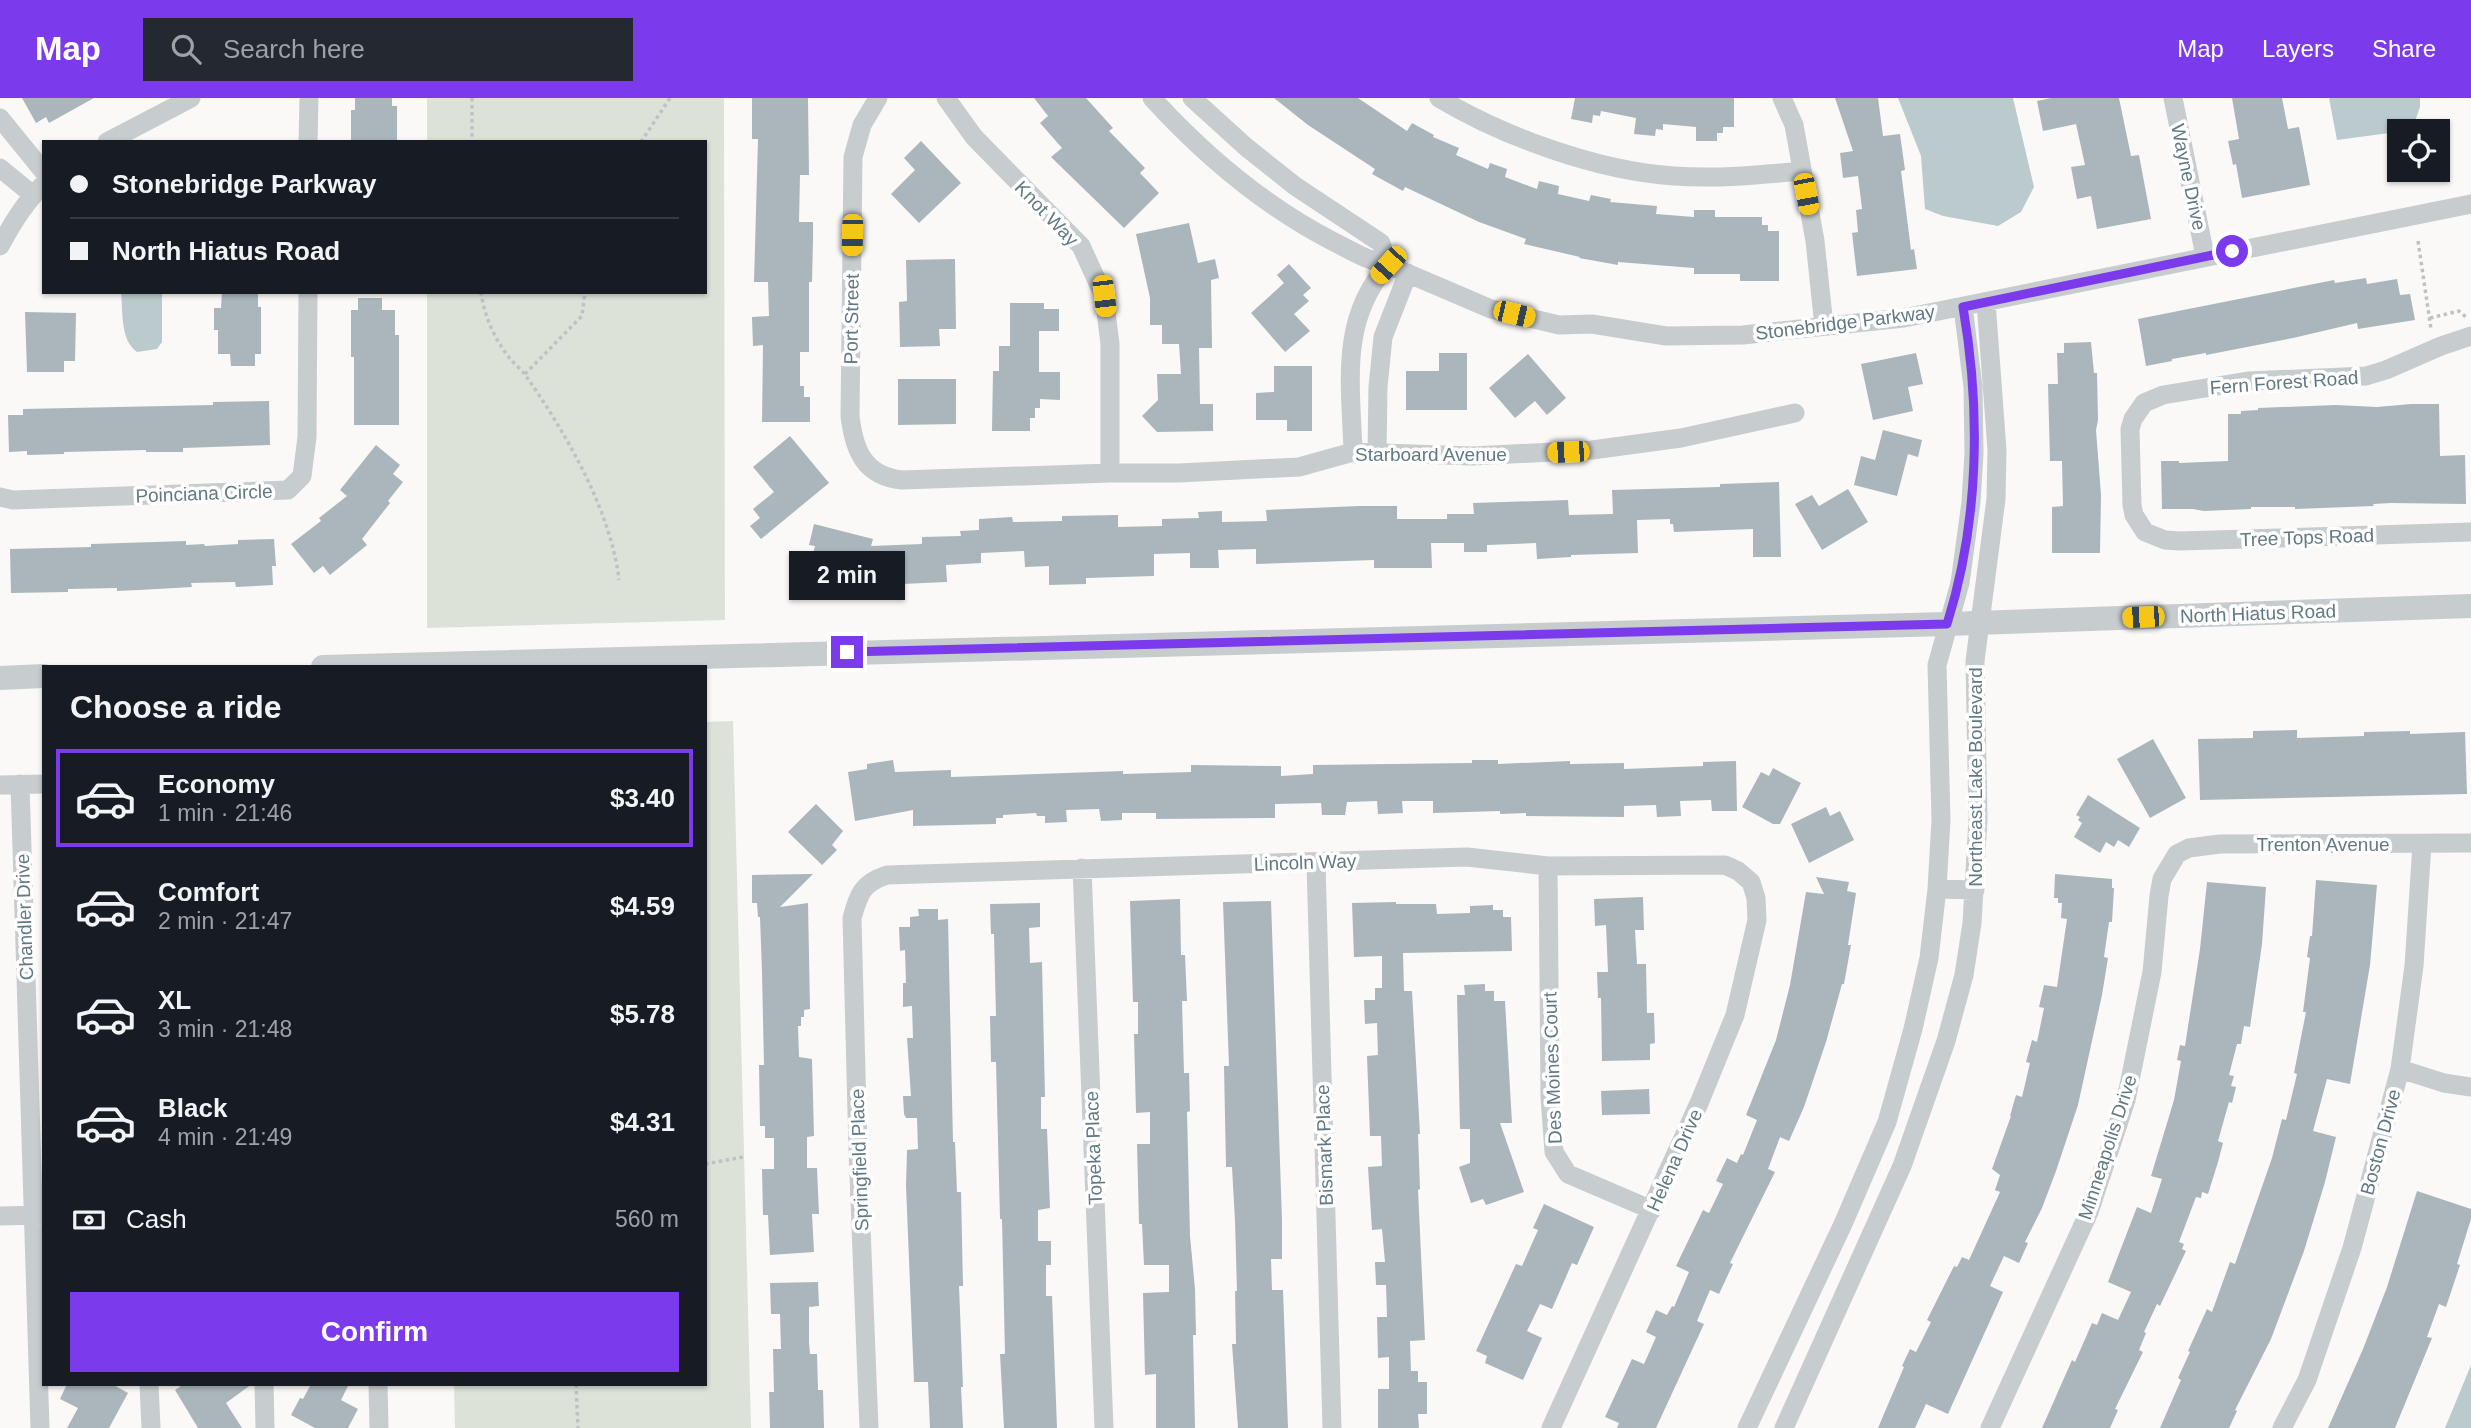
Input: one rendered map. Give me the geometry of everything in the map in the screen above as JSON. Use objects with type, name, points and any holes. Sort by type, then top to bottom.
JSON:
[{"type":"street","points":[[111,140],[191,98]]},
{"type":"street","points":[[308,140],[309,98]]},
{"type":"street","name":"Port Street","points":[[862,459],[852,437],[850,416],[853,157],[862,125],[878,98]]},
{"type":"street","name":"Knot Way","points":[[946,98],[974,137],[1081,246],[1104,296],[1110,344],[1110,473]]},
{"type":"street","name":"Stonebridge Parkway","points":[[1152,98],[1230,174],[1270,203],[1372,262],[1388,265],[1491,309],[1559,325],[1592,324],[1666,336],[1743,335],[1904,318],[2471,204]]},
{"type":"street","points":[[1192,98],[1246,147],[1295,186],[1381,243],[1388,265],[1375,279],[1356,320],[1350,352],[1353,452]]},
{"type":"street","points":[[1439,98],[1472,118],[1560,152],[1632,171],[1674,176],[1741,177],[1802,171]]},
{"type":"street","points":[[1782,98],[1794,125],[1815,240],[1824,326]]},
{"type":"street","name":"Wayne Drive","points":[[2172,98],[2205,256]]},
{"type":"street","points":[[0,118],[42,170]]},
{"type":"street","points":[[0,168],[38,190],[0,246]]},
{"type":"street","points":[[1377,453],[1378,387],[1383,337],[1408,273]]},
{"type":"street","name":"Poinciana Circle","points":[[0,497],[12,500],[288,490],[302,476],[307,437],[308,294]]},
{"type":"street","name":"Northeast Lake Boulevard","points":[[1784,1428],[1902,1166],[1946,1041],[1964,975],[1972,923],[1979,819],[1975,661],[1996,499],[1997,450],[1986,302]]},
{"type":"street","name":"Northeast Lake Boulevard","points":[[1747,1428],[1843,1224],[1887,1122],[1926,970],[1937,889],[1941,820],[1937,665],[1960,583],[1975,453],[1973,387],[1963,307]]},
{"type":"street","name":"Fern Forest Road","points":[[2145,533],[2134,515],[2132,505],[2130,429],[2137,411],[2152,398],[2234,383],[2366,376],[2441,346],[2469,330]]},
{"type":"street","name":"Starboard Avenue","points":[[862,459],[878,474],[888,479],[902,480],[1179,473],[1299,467],[1353,452],[1472,456],[1592,450],[1681,438],[1795,413]]},
{"type":"street","name":"Tree Tops Road","points":[[2145,533],[2165,540],[2180,541],[2471,532]]},
{"type":"street","name":"North Hiatus Road","points":[[399,665],[1947,624],[2471,606]]},
{"type":"street","points":[[0,678],[42,676]]},
{"type":"street","points":[[10,785],[42,784]]},
{"type":"street","name":"Chandler Drive","points":[[10,785],[39,1215],[40,1428]]},
{"type":"street","name":"Trenton Avenue","points":[[2177,854],[2189,848],[2220,844],[2471,843]]},
{"type":"street","name":"Boston Drive","points":[[2282,1428],[2307,1380],[2352,1248],[2400,1069],[2414,966],[2422,844]]},
{"type":"street","name":"Minneapolis Drive","points":[[1990,1428],[2089,1212],[2126,1100],[2152,972],[2162,879],[2177,854]]},
{"type":"street","name":"Lincoln Way","points":[[860,892],[871,880],[887,875],[1467,857],[1548,866],[1726,865],[1751,882]]},
{"type":"street","name":"Bismark Place","points":[[1316,863],[1332,1428]]},
{"type":"street","name":"Des Moines Court","points":[[1548,866],[1550,1097],[1555,1152],[1568,1174],[1652,1210]]},
{"type":"street","name":"Topeka Place","points":[[1082,868],[1104,1428]]},
{"type":"street","name":"Helena Drive","points":[[1551,1428],[1652,1210],[1735,1015],[1756,920],[1756,898],[1751,882]]},
{"type":"street","points":[[1937,889],[1975,890]]},
{"type":"street","name":"Springfield Place","points":[[860,892],[852,918],[869,1428]]},
{"type":"street","points":[[2400,1069],[2444,1083],[2471,1087]]},
{"type":"street","points":[[0,1216],[39,1215]]},
{"type":"street","points":[[149,1386],[150,1428]]},
{"type":"street","points":[[264,1386],[265,1428]]},
{"type":"street","points":[[377,1386],[379,1428]]},
{"type":"path","points":[[472,98],[472,140]]},
{"type":"path","points":[[642,140],[670,98]]},
{"type":"path","points":[[2418,241],[2432,336]]},
{"type":"path","points":[[482,294],[492,332],[508,357],[525,374],[575,457],[605,521],[619,580]]},
{"type":"path","points":[[525,374],[582,316],[585,294]]},
{"type":"path","points":[[2430,318],[2461,312],[2469,330]]},
{"type":"path","points":[[707,1164],[743,1157]]},
{"type":"path","points":[[576,1386],[578,1428]]},
{"type":"shaded area","points":[[427,98],[724,98],[725,620],[427,628],[427,294],[707,294],[707,140],[427,140]]},
{"type":"shaded area","points":[[1898,98],[2013,98],[2034,187],[2021,212],[1998,226],[1943,216],[1925,209],[1921,156]]},
{"type":"shaded area","points":[[2329,98],[2420,98],[2416,119],[2387,119],[2387,133],[2337,140]]},
{"type":"shaded area","points":[[121,294],[162,294],[162,342],[157,349],[137,352],[128,340],[123,325]]},
{"type":"shaded area","points":[[733,721],[751,1428],[455,1428],[454,1386],[707,1386],[707,722]]},
{"type":"shaded area","points":[[2471,1365],[2471,1428],[2445,1428]]},
{"type":"building","points":[[22,98],[94,98],[49,123],[46,117],[36,123]]},
{"type":"building","points":[[355,98],[392,98],[392,106],[397,106],[397,140],[351,140],[351,110],[355,110]]},
{"type":"building","points":[[752,98],[808,98],[809,175],[800,175],[799,222],[813,222],[812,282],[809,282],[809,352],[800,352],[800,386],[804,386],[804,397],[810,397],[810,422],[762,422],[763,345],[753,346],[752,317],[769,316],[768,282],[754,282],[758,139],[752,139]]},
{"type":"building","points":[[1034,98],[1086,98],[1113,128],[1109,131],[1145,168],[1140,173],[1159,193],[1124,228],[1051,157],[1062,148],[1040,123],[1048,116]]},
{"type":"building","points":[[1274,98],[1358,98],[1407,131],[1412,123],[1434,135],[1433,137],[1459,148],[1456,155],[1488,169],[1490,163],[1507,169],[1505,177],[1537,189],[1539,181],[1559,186],[1558,194],[1589,201],[1591,195],[1611,199],[1610,202],[1657,206],[1656,214],[1694,217],[1694,210],[1715,210],[1715,217],[1762,217],[1762,225],[1768,225],[1768,231],[1779,231],[1779,281],[1740,281],[1740,274],[1694,274],[1694,268],[1618,262],[1618,265],[1524,244],[1526,239],[1479,222],[1405,187],[1403,191],[1372,174],[1375,169],[1308,125]]},
{"type":"building","points":[[1575,98],[1734,98],[1734,127],[1723,127],[1723,133],[1717,133],[1717,141],[1696,141],[1696,127],[1663,124],[1663,130],[1656,129],[1655,136],[1634,134],[1636,118],[1601,111],[1600,116],[1593,115],[1592,123],[1571,119]]},
{"type":"building","points":[[1835,98],[1878,98],[1883,136],[1900,134],[1905,170],[1901,171],[1911,250],[1914,249],[1917,269],[1857,276],[1852,233],[1858,232],[1856,210],[1862,209],[1858,176],[1843,178],[1840,153],[1853,151]]},
{"type":"building","points":[[2051,98],[2119,98],[2131,156],[2139,155],[2151,219],[2097,229],[2091,196],[2077,199],[2071,167],[2085,165],[2076,124],[2043,131],[2037,101]]},
{"type":"building","points":[[2232,98],[2282,98],[2288,129],[2299,127],[2310,185],[2242,198],[2236,164],[2233,165],[2228,141],[2239,139]]},
{"type":"building","points":[[921,141],[961,183],[919,223],[891,194],[915,170],[904,158]]},
{"type":"building","points":[[1189,223],[1198,263],[1215,259],[1219,278],[1211,280],[1212,348],[1199,348],[1200,404],[1213,404],[1213,431],[1157,432],[1142,416],[1158,400],[1157,374],[1181,374],[1179,344],[1162,344],[1162,325],[1150,325],[1150,298],[1136,234]]},
{"type":"building","points":[[955,259],[956,329],[939,329],[940,346],[900,347],[899,302],[907,301],[906,260]]},
{"type":"building","points":[[1289,264],[1311,288],[1303,295],[1309,301],[1294,314],[1310,331],[1285,352],[1251,313],[1284,283],[1277,275]]},
{"type":"building","points":[[2366,278],[2367,284],[2397,279],[2400,295],[2410,294],[2415,320],[2358,329],[2357,323],[2146,366],[2138,319],[2334,280],[2335,283]]},
{"type":"building","points":[[222,294],[258,294],[258,307],[261,307],[261,354],[255,354],[255,366],[231,366],[230,354],[218,354],[214,308],[221,308]]},
{"type":"building","points":[[358,298],[382,298],[382,310],[395,310],[395,335],[399,335],[399,425],[354,425],[351,310],[358,310]]},
{"type":"building","points":[[1010,303],[1044,303],[1044,309],[1059,309],[1059,331],[1039,331],[1039,372],[1060,372],[1060,400],[1040,399],[1040,408],[1035,408],[1035,418],[1030,418],[1030,431],[992,431],[993,371],[999,371],[999,346],[1010,346]]},
{"type":"building","points":[[25,312],[76,313],[75,361],[64,361],[64,372],[27,372]]},
{"type":"building","points":[[2091,342],[2094,373],[2097,373],[2100,553],[2052,553],[2052,507],[2063,506],[2062,461],[2050,461],[2048,384],[2058,384],[2057,353],[2064,353],[2064,343]]},
{"type":"building","points":[[1439,353],[1467,353],[1467,410],[1406,410],[1406,371],[1439,371]]},
{"type":"building","points":[[1916,353],[1923,384],[1908,387],[1913,411],[1873,420],[1861,364]]},
{"type":"building","points":[[1528,354],[1566,398],[1547,415],[1535,401],[1515,418],[1489,388]]},
{"type":"building","points":[[1274,366],[1312,366],[1312,431],[1287,431],[1287,420],[1256,420],[1256,393],[1274,392]]},
{"type":"building","points":[[898,379],[956,379],[956,424],[898,425]]},
{"type":"building","points":[[269,401],[270,445],[183,448],[183,452],[146,450],[27,455],[27,451],[9,452],[8,415],[23,415],[23,409],[213,405],[213,402]]},
{"type":"building","points":[[2439,404],[2440,456],[2465,455],[2466,504],[2391,503],[2373,504],[2374,506],[2295,509],[2251,507],[2204,511],[2162,509],[2161,461],[2228,461],[2228,414],[2241,414],[2241,411],[2258,408],[2336,405],[2377,407]]},
{"type":"building","points":[[1883,430],[1922,440],[1918,457],[1908,454],[1897,496],[1854,485],[1861,456],[1875,460]]},
{"type":"building","points":[[790,436],[829,483],[761,539],[750,526],[760,518],[753,509],[774,492],[753,467]]},
{"type":"building","points":[[376,445],[400,465],[393,474],[403,482],[362,539],[367,545],[330,575],[323,566],[314,573],[291,544],[347,496],[340,490]]},
{"type":"building","points":[[1779,482],[1781,557],[1753,557],[1753,529],[1674,532],[1670,519],[1637,520],[1638,553],[1537,559],[1536,543],[1487,545],[1487,552],[1464,552],[1464,543],[1431,543],[1432,568],[1374,568],[1374,560],[1256,564],[1256,549],[1218,550],[1219,568],[1190,568],[1190,553],[1154,554],[1154,576],[1086,578],[1086,584],[1049,585],[1049,566],[1025,567],[1024,551],[981,553],[981,563],[946,565],[947,582],[879,585],[879,580],[853,574],[850,578],[824,571],[824,560],[812,557],[815,546],[809,545],[814,524],[873,539],[871,546],[922,544],[922,537],[961,536],[960,531],[979,530],[979,519],[1012,517],[1013,522],[1062,521],[1062,516],[1118,515],[1118,527],[1162,526],[1162,519],[1199,518],[1198,512],[1222,511],[1222,522],[1267,521],[1266,510],[1397,506],[1397,519],[1447,519],[1447,514],[1474,514],[1473,503],[1568,500],[1569,515],[1613,514],[1612,490],[1720,487],[1720,484]]},
{"type":"building","points":[[1848,489],[1868,522],[1822,550],[1795,504],[1812,495],[1819,506]]},
{"type":"building","points":[[274,539],[276,566],[272,566],[273,585],[236,587],[235,582],[191,583],[192,587],[117,591],[117,588],[68,589],[68,592],[11,593],[10,549],[186,541],[186,545],[205,546],[238,544],[238,540]]},
{"type":"building","points":[[2297,730],[2297,738],[2364,736],[2364,732],[2465,732],[2467,794],[2200,800],[2198,739],[2253,738],[2253,731]]},
{"type":"building","points":[[2153,739],[2186,798],[2150,818],[2117,759]]},
{"type":"building","points":[[893,760],[895,772],[951,770],[951,777],[1123,771],[1123,774],[1191,772],[1191,765],[1281,766],[1281,776],[1313,774],[1313,765],[1472,763],[1472,760],[1498,760],[1498,764],[1570,761],[1570,764],[1624,763],[1624,769],[1703,766],[1703,762],[1736,761],[1737,811],[1712,811],[1711,800],[1680,801],[1681,816],[1657,817],[1656,805],[1624,806],[1624,817],[1526,816],[1526,813],[1500,814],[1500,811],[1433,813],[1433,801],[1402,801],[1403,813],[1378,814],[1377,801],[1347,802],[1345,815],[1322,815],[1321,803],[1275,804],[1275,818],[1156,819],[1156,813],[1122,813],[1122,820],[1101,821],[1099,809],[1066,810],[1067,822],[1045,823],[1045,816],[1037,816],[1036,813],[1003,815],[1003,818],[996,818],[996,824],[913,826],[913,810],[855,821],[848,772],[867,769],[867,764]]},
{"type":"building","points":[[1773,768],[1801,783],[1780,824],[1773,824],[1742,807],[1761,772],[1769,776]]},
{"type":"building","points":[[2088,795],[2140,828],[2129,847],[2118,840],[2114,847],[2106,842],[2100,853],[2074,837],[2082,823],[2076,815]]},
{"type":"building","points":[[816,804],[843,831],[832,845],[837,850],[822,865],[788,832]]},
{"type":"building","points":[[1826,807],[1830,816],[1840,811],[1854,840],[1809,863],[1791,824]]},
{"type":"building","points":[[813,874],[780,907],[808,903],[810,1009],[804,1010],[801,1026],[798,1026],[799,1057],[812,1059],[814,1136],[807,1137],[807,1168],[817,1168],[819,1214],[812,1214],[814,1252],[770,1255],[768,1215],[763,1215],[762,1169],[774,1169],[774,1138],[765,1138],[765,1126],[760,1126],[759,1065],[764,1065],[762,972],[760,917],[757,903],[752,903],[752,875]]},
{"type":"building","points":[[2055,874],[2112,879],[2114,888],[2112,922],[2109,922],[2104,957],[2108,958],[2102,995],[2078,1105],[2056,1171],[2025,1242],[2028,1243],[2019,1263],[2004,1256],[1990,1286],[2003,1292],[1948,1414],[1926,1404],[1915,1428],[1878,1428],[1910,1349],[1916,1352],[1931,1322],[1927,1320],[1954,1266],[1957,1267],[1962,1257],[1969,1260],[2000,1192],[1995,1190],[2000,1175],[1992,1169],[2016,1095],[2022,1097],[2030,1063],[2026,1062],[2032,1040],[2037,1042],[2044,1008],[2039,1007],[2044,985],[2057,987],[2067,919],[2061,918],[2062,903],[2058,903],[2058,898],[2054,898]]},
{"type":"building","points":[[1816,877],[1849,882],[1847,891],[1856,893],[1844,984],[1804,1107],[1789,1141],[1780,1137],[1768,1169],[1775,1172],[1730,1263],[1733,1264],[1719,1294],[1710,1290],[1697,1321],[1704,1324],[1656,1428],[1617,1428],[1619,1423],[1605,1417],[1632,1359],[1644,1364],[1656,1337],[1646,1332],[1656,1310],[1667,1315],[1672,1306],[1674,1307],[1689,1272],[1676,1266],[1703,1210],[1709,1213],[1723,1184],[1716,1181],[1727,1158],[1737,1163],[1757,1120],[1746,1115],[1776,1040],[1790,985],[1806,892],[1824,894]]},
{"type":"building","points":[[2316,880],[2377,885],[2370,965],[2350,1084],[2327,1079],[2313,1131],[2336,1137],[2325,1182],[2304,1251],[2271,1339],[2235,1410],[2237,1411],[2229,1428],[2160,1428],[2181,1380],[2178,1378],[2190,1352],[2188,1351],[2207,1309],[2212,1312],[2230,1262],[2235,1264],[2272,1158],[2282,1119],[2286,1120],[2297,1074],[2294,1073],[2306,1012],[2303,1012],[2310,958],[2307,957],[2312,936]]},
{"type":"building","points":[[2207,882],[2266,887],[2262,944],[2250,1027],[2244,1026],[2241,1044],[2237,1044],[2229,1075],[2234,1076],[2231,1086],[2236,1087],[2218,1141],[2223,1143],[2218,1162],[2208,1194],[2202,1192],[2201,1198],[2196,1197],[2179,1242],[2184,1244],[2182,1249],[2186,1251],[2160,1306],[2157,1304],[2144,1332],[2146,1333],[2139,1350],[2143,1352],[2115,1409],[2118,1410],[2110,1428],[2042,1428],[2072,1360],[2075,1362],[2092,1323],[2097,1325],[2102,1313],[2118,1320],[2131,1292],[2108,1282],[2137,1207],[2151,1213],[2162,1179],[2151,1176],[2174,1100],[2181,1061],[2177,1060],[2180,1045],[2185,1046]]},
{"type":"building","points":[[1643,897],[1644,930],[1635,930],[1637,964],[1646,964],[1647,1013],[1654,1013],[1655,1043],[1650,1044],[1650,1060],[1602,1061],[1601,998],[1598,998],[1597,972],[1608,972],[1606,925],[1595,926],[1594,899]]},
{"type":"building","points":[[1180,899],[1181,955],[1185,955],[1187,1001],[1182,1001],[1184,1073],[1189,1073],[1190,1111],[1187,1112],[1190,1236],[1195,1289],[1195,1428],[1156,1428],[1156,1374],[1145,1375],[1143,1293],[1169,1292],[1169,1265],[1144,1265],[1142,1224],[1139,1224],[1137,1144],[1150,1144],[1150,1112],[1136,1113],[1134,1034],[1138,1034],[1138,1002],[1133,1002],[1130,901]]},
{"type":"building","points":[[1271,901],[1282,1220],[1282,1259],[1271,1259],[1272,1290],[1283,1290],[1288,1428],[1238,1428],[1232,1344],[1236,1344],[1235,1221],[1232,1167],[1226,1167],[1224,1066],[1229,1066],[1223,902]]},
{"type":"building","points":[[1040,903],[1040,927],[1029,928],[1030,963],[1042,962],[1045,1097],[1041,1097],[1041,1129],[1047,1129],[1050,1208],[1038,1210],[1038,1241],[1051,1241],[1051,1265],[1046,1265],[1046,1296],[1052,1296],[1057,1428],[1004,1428],[1000,1354],[1005,1354],[1002,1219],[996,1062],[991,1062],[990,1016],[996,1016],[994,934],[991,934],[990,904]]},
{"type":"building","points":[[1352,903],[1436,904],[1437,914],[1470,913],[1470,906],[1493,905],[1493,910],[1503,910],[1503,917],[1511,917],[1512,951],[1403,953],[1404,991],[1412,991],[1420,1134],[1418,1190],[1425,1340],[1410,1341],[1411,1371],[1418,1371],[1418,1382],[1427,1382],[1427,1414],[1418,1414],[1419,1428],[1378,1428],[1378,1389],[1389,1389],[1389,1357],[1378,1358],[1377,1317],[1387,1317],[1386,1285],[1376,1285],[1375,1262],[1385,1262],[1382,1229],[1372,1230],[1368,1167],[1382,1166],[1381,1136],[1370,1136],[1367,1056],[1378,1055],[1377,1023],[1365,1024],[1364,1000],[1375,1000],[1375,988],[1382,988],[1382,956],[1354,957]]},
{"type":"building","points":[[918,909],[938,909],[938,920],[948,919],[953,1142],[957,1192],[961,1192],[963,1286],[959,1286],[963,1428],[930,1428],[928,1382],[914,1382],[906,1186],[907,1150],[918,1149],[917,1118],[906,1118],[904,1114],[903,1096],[911,1096],[907,1038],[913,1038],[912,1006],[903,1007],[903,983],[906,983],[905,950],[900,951],[899,927],[910,927],[910,917],[919,916]]},
{"type":"building","points":[[1485,984],[1485,991],[1494,991],[1494,1001],[1505,1001],[1512,1123],[1500,1123],[1524,1192],[1486,1205],[1483,1199],[1471,1203],[1459,1167],[1470,1163],[1470,1129],[1460,1129],[1457,995],[1465,995],[1464,985]]},
{"type":"building","points":[[1649,1089],[1650,1114],[1602,1115],[1601,1091]]},
{"type":"building","points":[[2417,1191],[2471,1209],[2471,1219],[2457,1264],[2460,1265],[2446,1307],[2439,1304],[2427,1337],[2432,1338],[2395,1428],[2328,1428],[2387,1287]]},
{"type":"building","points":[[1544,1204],[1594,1227],[1577,1265],[1572,1263],[1552,1309],[1540,1304],[1527,1331],[1542,1338],[1523,1380],[1485,1363],[1487,1356],[1476,1351],[1516,1264],[1522,1266],[1538,1230],[1533,1228]]},
{"type":"building","points":[[818,1282],[819,1306],[809,1307],[809,1342],[810,1354],[817,1354],[818,1390],[823,1390],[824,1428],[770,1428],[769,1392],[774,1392],[773,1349],[781,1349],[780,1314],[771,1314],[770,1283]]},
{"type":"building","points":[[66,1386],[116,1386],[128,1393],[109,1428],[67,1428],[78,1408],[60,1399]]},
{"type":"building","points":[[181,1386],[249,1386],[226,1403],[242,1428],[198,1428],[175,1390]]},
{"type":"building","points":[[310,1386],[348,1386],[341,1400],[358,1409],[348,1428],[315,1428],[291,1415],[300,1398],[303,1399]]},
{"type":"route","points":[[847,652],[1947,624],[1960,583],[1975,453],[1973,387],[1963,307],[2232,251]]}]
